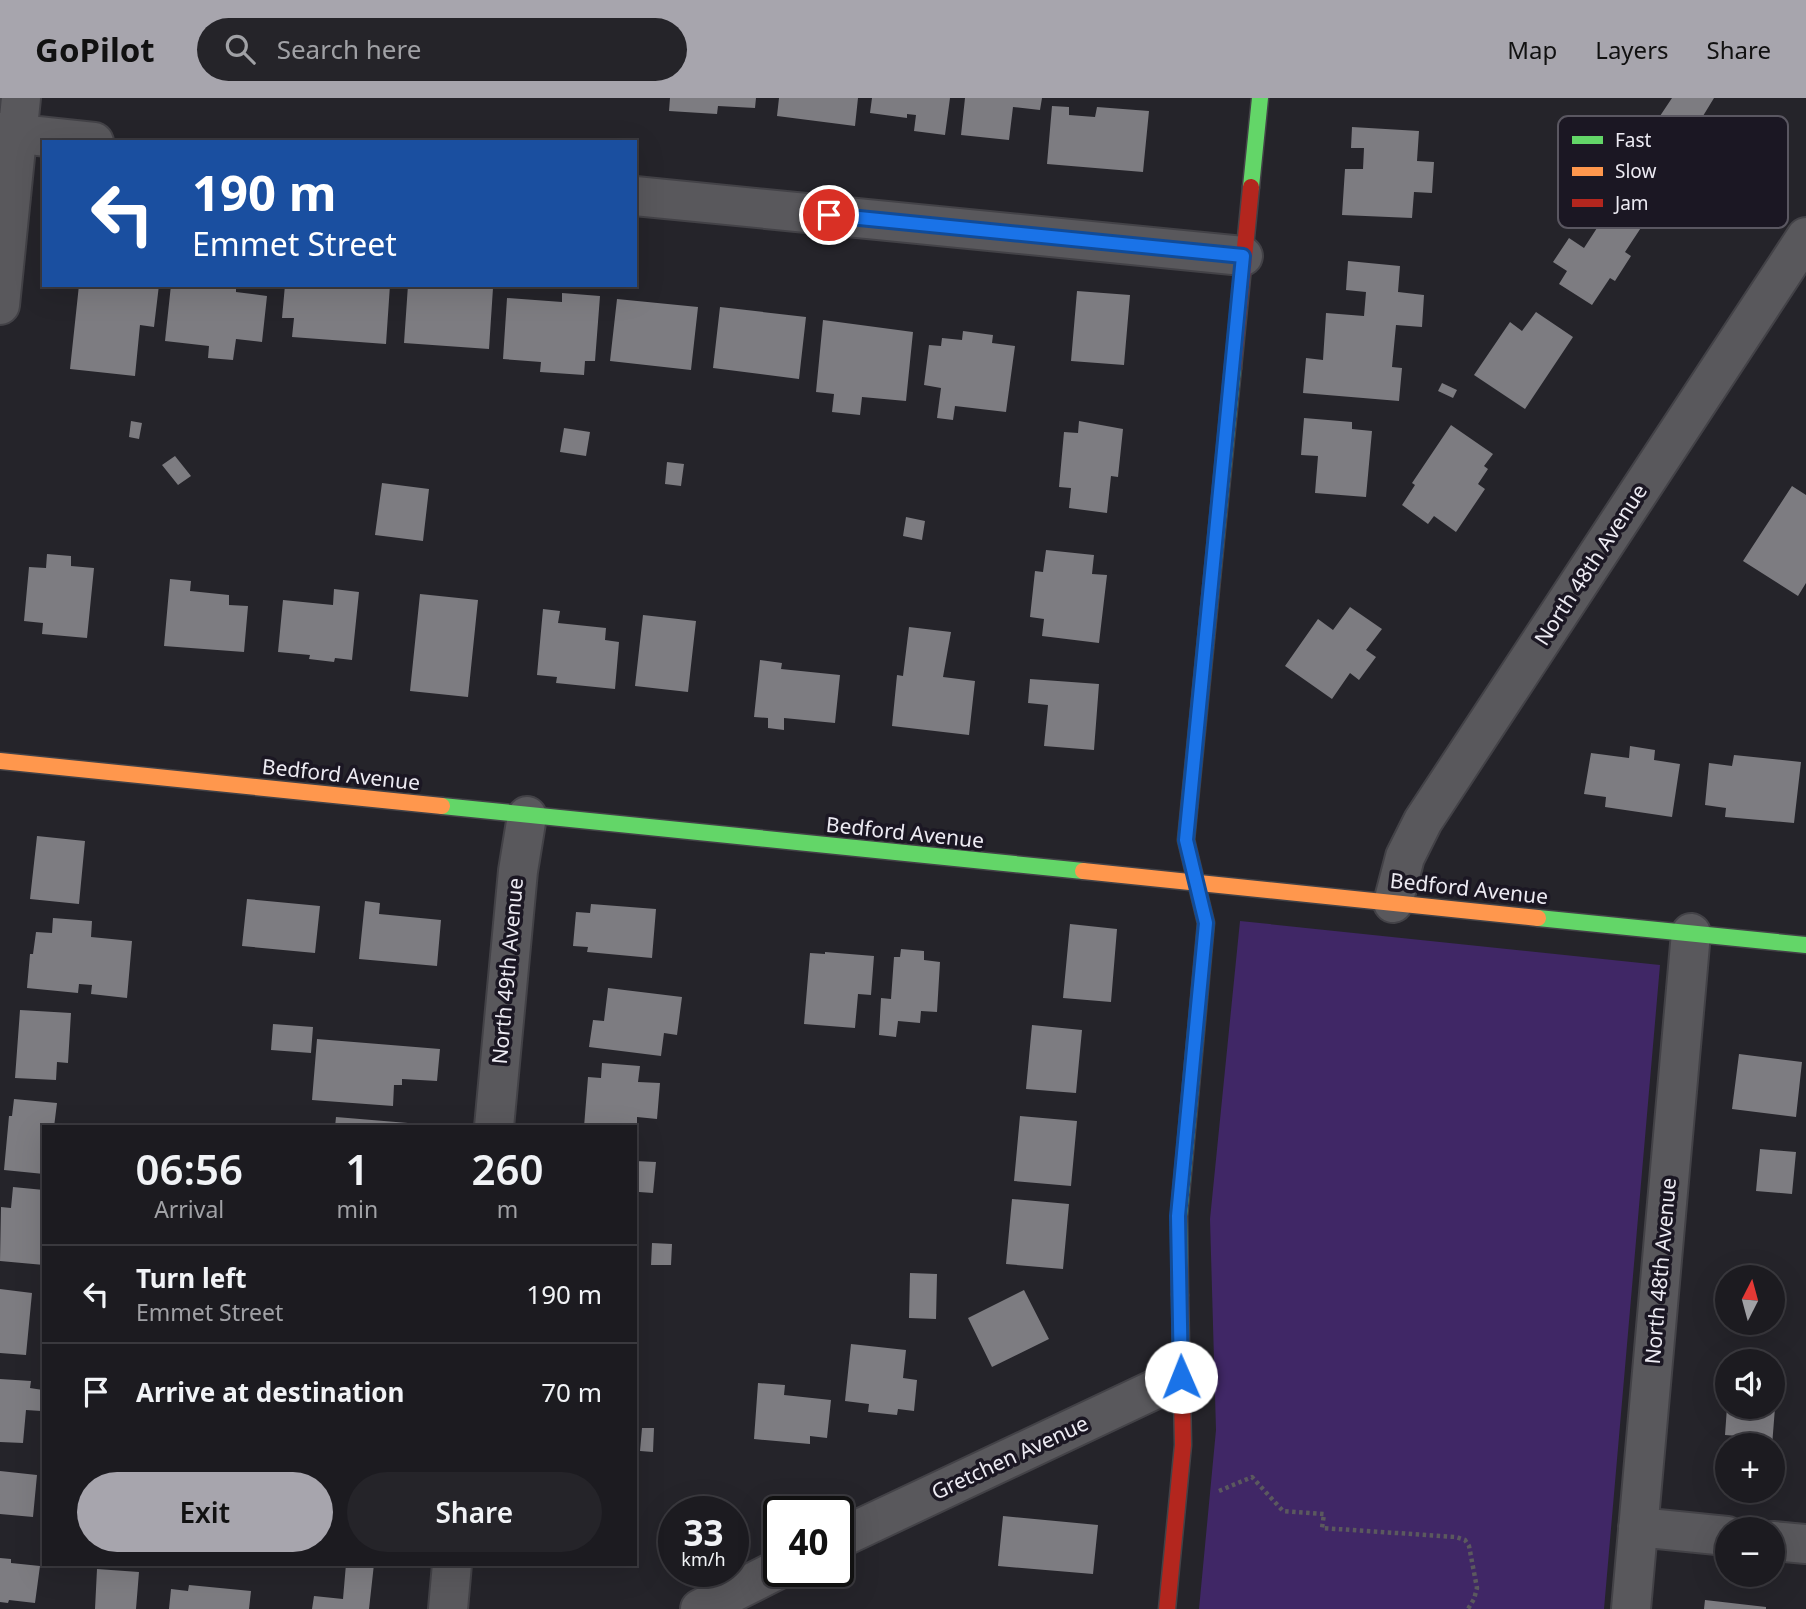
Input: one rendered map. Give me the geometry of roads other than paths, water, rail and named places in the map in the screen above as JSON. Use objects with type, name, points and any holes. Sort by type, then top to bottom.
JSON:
[{"type":"street","points":[[1167,1609],[1182,1445],[1178,1216],[1206,923],[1186,840],[1260,98]]},
{"type":"street","points":[[0,305],[13,121],[86,140]]},
{"type":"street","points":[[637,196],[1243,256]]},
{"type":"street","name":"North 48th Avenue","points":[[1393,902],[1405,857],[1423,821],[1806,237]]},
{"type":"street","name":"Bedford Avenue","points":[[0,761],[1806,945]]},
{"type":"street","name":"North 49th Avenue","points":[[494,1125],[518,871],[527,816]]},
{"type":"street","name":"North 48th Avenue","points":[[1631,1609],[1691,933]]},
{"type":"street","name":"Gretchen Avenue","points":[[854,1531],[1181,1377]]},
{"type":"street","points":[[1638,1527],[1715,1535]]},
{"type":"street","points":[[1785,1542],[1806,1544]]},
{"type":"street","points":[[448,1609],[452,1566]]},
{"type":"street","points":[[700,1609],[763,1577]]}]
